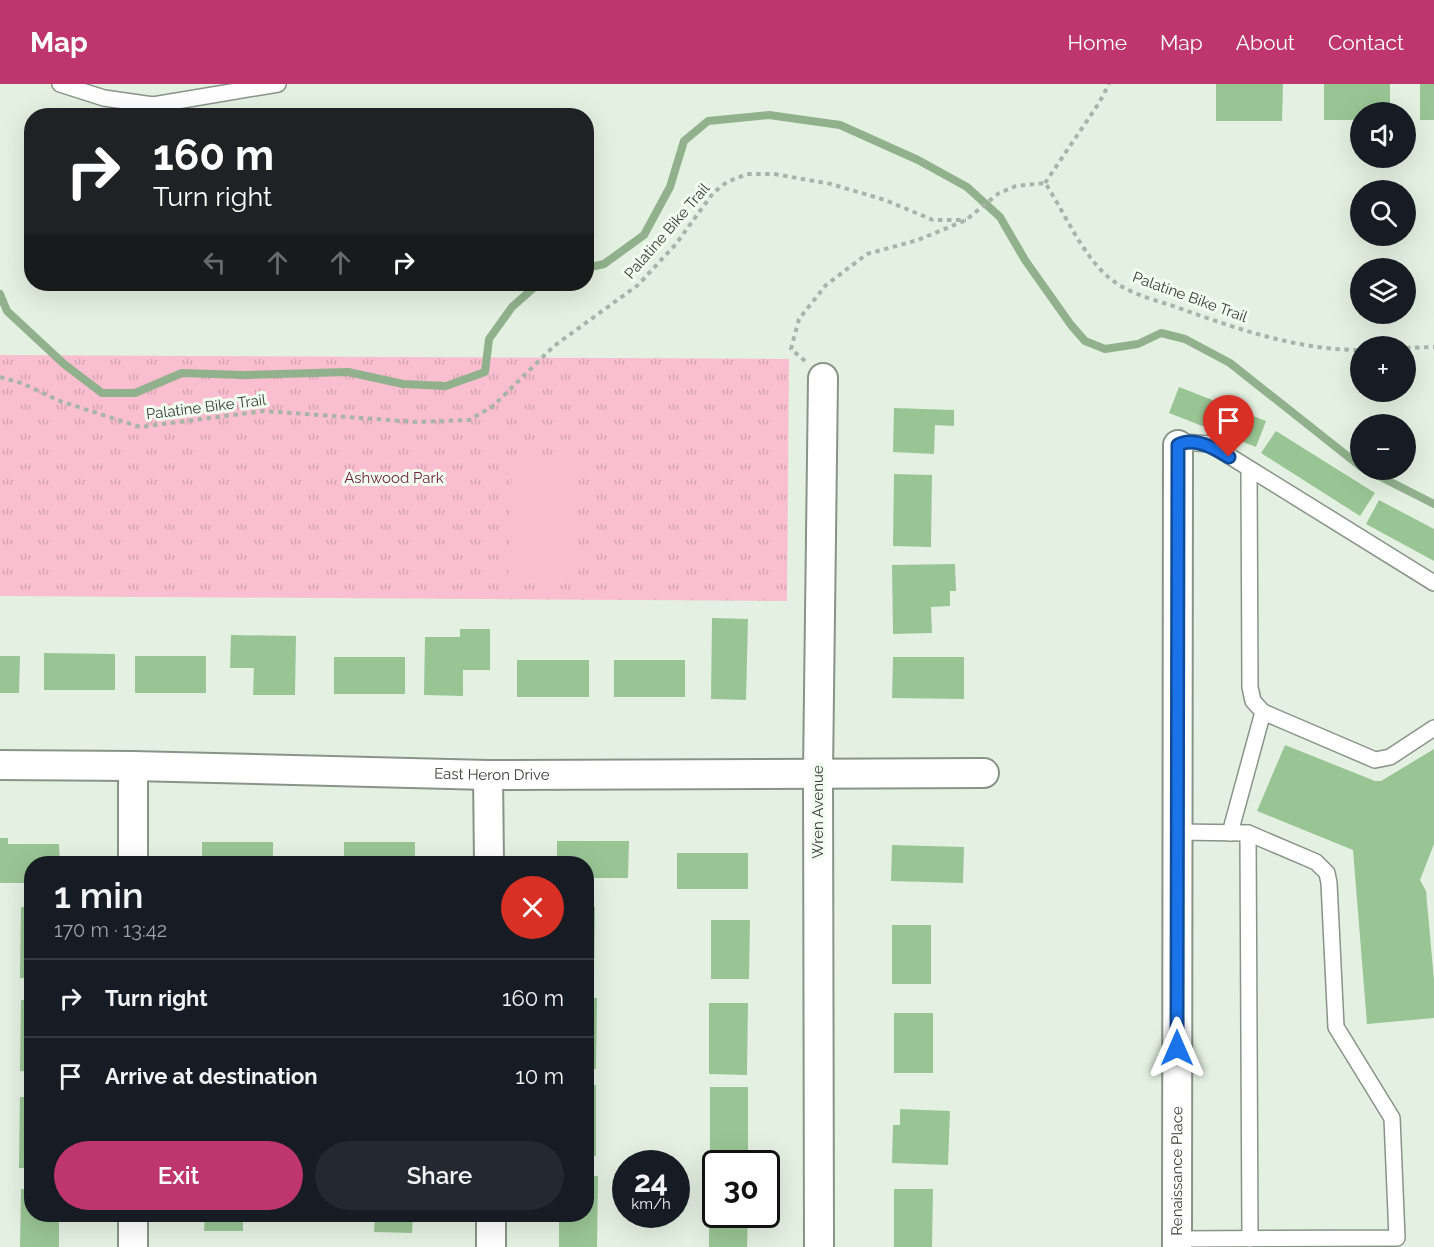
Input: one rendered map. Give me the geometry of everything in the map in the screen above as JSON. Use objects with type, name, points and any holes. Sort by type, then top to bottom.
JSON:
[{"type":"street","name":"Wren Avenue","points":[[819,1247],[818,773],[823,378]]},
{"type":"street","name":"Renaissance Place","points":[[1177,1243],[1178,445]]},
{"type":"street","name":"East Heron Drive","points":[[0,765],[488,775],[984,773]]},
{"type":"street","points":[[133,766],[133,856]]},
{"type":"street","points":[[488,775],[489,856]]},
{"type":"street","points":[[133,1222],[133,1247]]},
{"type":"street","points":[[491,1222],[491,1247]]},
{"type":"lane","points":[[60,84],[104,98],[153,105],[278,84]]},
{"type":"lane","points":[[1178,445],[1183,442],[1209,444],[1434,583]]},
{"type":"lane","points":[[1249,470],[1250,687],[1253,701],[1263,712],[1375,760],[1390,757],[1434,728]]},
{"type":"lane","points":[[1230,833],[1263,712]]},
{"type":"lane","points":[[1177,1243],[1250,1239],[1329,1243],[1397,1243],[1392,1118],[1336,1027],[1327,873],[1316,862],[1255,836],[1178,832]]},
{"type":"lane","points":[[1250,1239],[1255,836]]},
{"type":"path","points":[[823,378],[791,349],[800,319],[826,285],[867,254],[918,240],[966,220],[999,193],[1016,186],[1045,183],[1099,103],[1109,84]]},
{"type":"path","name":"Palatine Bike Trail","points":[[0,377],[21,383],[60,401],[140,427],[264,411],[417,422],[469,420],[492,407],[554,346],[638,285],[676,244],[714,193],[727,182],[747,174],[774,174],[831,184],[885,200],[933,220],[966,220]]},
{"type":"path","name":"Palatine Bike Trail","points":[[1045,183],[1087,252],[1106,276],[1130,291],[1220,323],[1292,343],[1350,349]]},
{"type":"path","points":[[1416,348],[1434,347]]},
{"type":"green space","name":"Ashwood Park","points":[[0,355],[789,359],[787,601],[0,596]]},
{"type":"green space","points":[[512,462],[575,462],[575,582],[508,581]]},
{"type":"building","points":[[1216,84],[1283,84],[1282,121],[1216,121]]},
{"type":"building","points":[[1324,84],[1390,84],[1390,102],[1350,102],[1350,120],[1324,120]]},
{"type":"building","points":[[1420,84],[1434,84],[1434,120],[1420,120]]},
{"type":"building","points":[[1179,387],[1266,421],[1256,447],[1169,413]]},
{"type":"building","points":[[894,408],[954,410],[954,426],[935,425],[934,454],[893,452]]},
{"type":"building","points":[[1276,431],[1350,477],[1350,480],[1354,480],[1375,493],[1360,516],[1261,453]]},
{"type":"building","points":[[894,474],[932,475],[931,547],[893,546]]},
{"type":"building","points":[[1379,500],[1434,529],[1434,561],[1366,524]]},
{"type":"building","points":[[955,564],[956,591],[950,591],[950,606],[931,607],[932,633],[893,634],[892,565]]},
{"type":"building","points":[[712,618],[748,619],[746,700],[711,699]]},
{"type":"building","points":[[460,629],[490,629],[490,670],[463,670],[463,696],[424,695],[425,637],[460,637]]},
{"type":"building","points":[[231,635],[296,636],[295,695],[253,695],[254,668],[230,668]]},
{"type":"building","points":[[44,653],[115,654],[115,690],[44,690]]},
{"type":"building","points":[[0,656],[20,656],[19,693],[0,693]]},
{"type":"building","points":[[135,656],[206,656],[206,693],[135,693]]},
{"type":"building","points":[[334,657],[405,657],[405,694],[334,694]]},
{"type":"building","points":[[893,657],[964,657],[964,699],[892,698]]},
{"type":"building","points":[[517,660],[589,660],[589,697],[517,697]]},
{"type":"building","points":[[614,660],[685,660],[685,697],[614,697]]},
{"type":"building","points":[[1285,745],[1375,781],[1381,781],[1434,749],[1434,844],[1420,880],[1426,891],[1434,980],[1434,1018],[1367,1024],[1353,850],[1257,811]]},
{"type":"building","points":[[0,838],[8,838],[8,844],[59,844],[60,856],[24,856],[24,883],[0,883]]},
{"type":"building","points":[[557,841],[629,841],[628,878],[594,878],[594,856],[557,856]]},
{"type":"building","points":[[202,842],[273,842],[273,856],[202,856]]},
{"type":"building","points":[[344,842],[415,842],[415,856],[344,856]]},
{"type":"building","points":[[892,845],[964,847],[963,883],[891,881]]},
{"type":"building","points":[[677,853],[748,853],[748,889],[677,889]]},
{"type":"building","points":[[21,907],[24,907],[24,978],[20,978]]},
{"type":"building","points":[[594,907],[595,907],[594,978]]},
{"type":"building","points":[[711,920],[750,920],[749,979],[711,979]]},
{"type":"building","points":[[892,925],[931,925],[931,984],[892,984]]},
{"type":"building","points":[[594,998],[597,998],[596,1069],[594,1069]]},
{"type":"building","points":[[21,1000],[24,1000],[24,1071],[20,1071]]},
{"type":"building","points":[[709,1003],[748,1003],[747,1075],[709,1074]]},
{"type":"building","points":[[894,1013],[933,1013],[933,1073],[894,1073]]},
{"type":"building","points":[[594,1085],[596,1085],[596,1156],[594,1156]]},
{"type":"building","points":[[710,1087],[748,1087],[748,1150],[710,1150]]},
{"type":"building","points":[[20,1097],[24,1097],[24,1168],[19,1168]]},
{"type":"building","points":[[900,1109],[950,1111],[948,1165],[892,1163],[893,1125],[900,1125]]},
{"type":"building","points":[[594,1176],[598,1176],[597,1247],[559,1247],[559,1222],[594,1222]]},
{"type":"building","points":[[21,1189],[24,1189],[24,1222],[59,1222],[59,1247],[20,1247]]},
{"type":"building","points":[[894,1189],[933,1189],[932,1247],[894,1247]]},
{"type":"building","points":[[205,1222],[243,1222],[243,1231],[204,1231]]},
{"type":"building","points":[[375,1222],[413,1222],[412,1233],[374,1232]]},
{"type":"building","points":[[709,1228],[748,1228],[747,1247],[709,1247]]},
{"type":"waterway","points":[[594,266],[604,264],[644,235],[670,187],[684,141],[708,121],[769,115],[840,125],[918,160],[967,187],[1000,217],[1025,260],[1085,341],[1105,349],[1138,344],[1161,333],[1185,339],[1230,363],[1350,458]]},
{"type":"waterway","points":[[0,294],[7,311],[64,364],[102,393],[135,393],[182,373],[244,375],[348,372],[403,384],[446,386],[485,372],[489,339],[512,307],[530,291]]},
{"type":"waterway","points":[[1387,480],[1434,504]]},
{"type":"route","points":[[1177,1048],[1178,445],[1183,442],[1209,444],[1229,457]]}]
